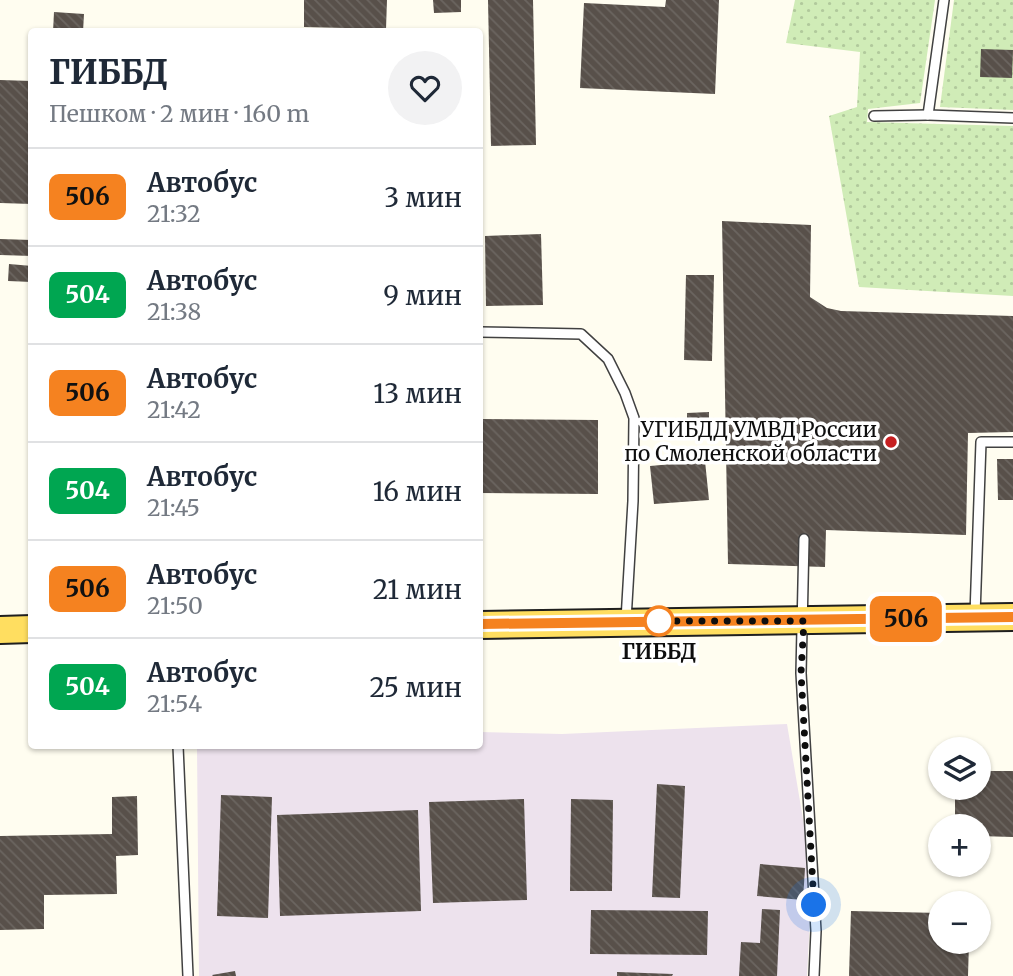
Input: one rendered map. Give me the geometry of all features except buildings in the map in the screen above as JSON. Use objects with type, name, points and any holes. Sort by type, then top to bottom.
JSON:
[{"type":"main road","points":[[483,625],[1013,617]]},
{"type":"main road","points":[[0,630],[28,629]]},
{"type":"lane","points":[[928,115],[944,0]]},
{"type":"lane","points":[[874,116],[1013,118]]},
{"type":"lane","points":[[483,332],[581,334],[608,359],[625,393],[634,418],[633,501],[626,622]]},
{"type":"lane","points":[[975,617],[981,442],[1013,442]]},
{"type":"lane","points":[[804,539],[801,673],[816,931],[814,976]]},
{"type":"lane","points":[[178,749],[188,976]]},
{"type":"shaded area","points":[[787,724],[805,831],[810,918],[807,976],[199,976],[197,749],[483,749],[483,732],[562,734]]},
{"type":"green space","points":[[795,0],[935,0],[920,103],[868,109],[867,122],[1013,126],[1013,296],[859,287],[829,116],[857,107],[860,52],[786,43]]},
{"type":"green space","points":[[954,0],[1013,0],[1013,110],[940,107]]},
{"type":"bus line","name":"506","points":[[483,624],[1013,617]]},
{"type":"place","name":"УГИБДД УМВД России по Смоленской области","points":[[891,442]]},
{"type":"place","name":"ГИББД","points":[[659,621]]},
{"type":"route","points":[[659,621],[649,621],[716,620],[804,621],[801,673],[814,905]]}]
